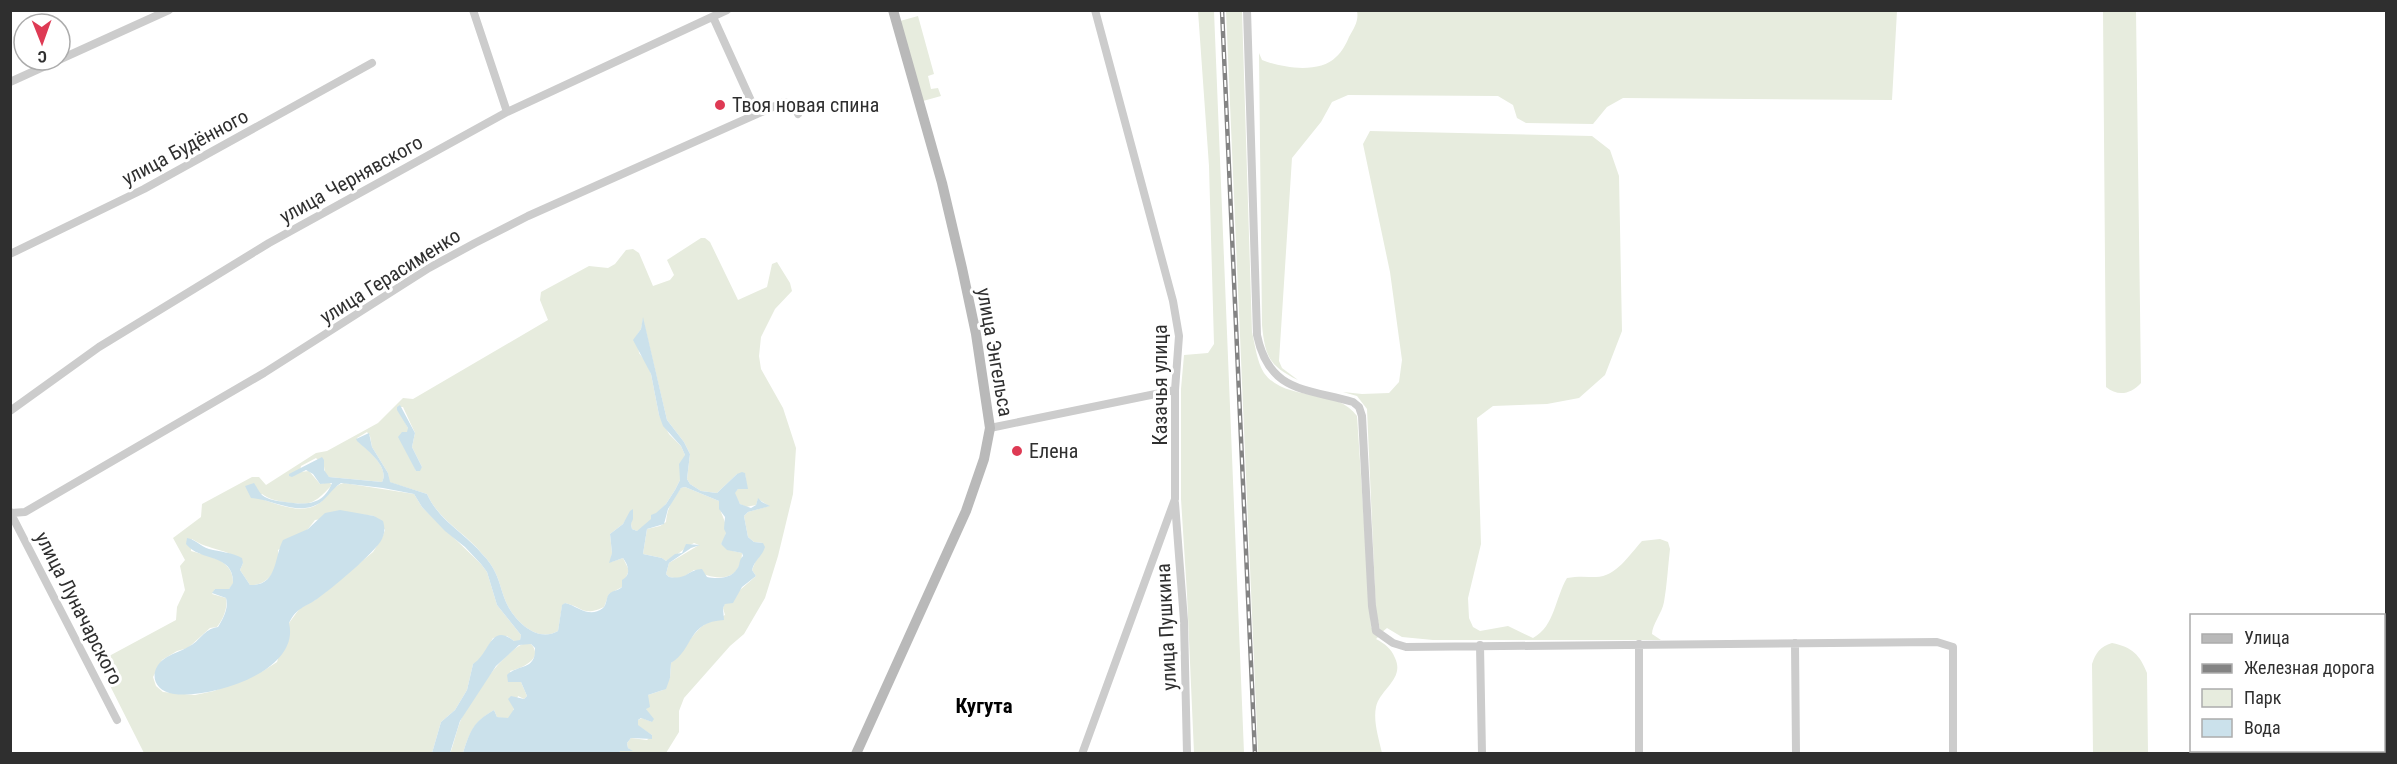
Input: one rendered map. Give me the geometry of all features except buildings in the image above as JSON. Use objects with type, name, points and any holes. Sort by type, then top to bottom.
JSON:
[{"type":"street","points":[[10,82],[170,10]]},
{"type":"street","points":[[473,10],[507,112]]},
{"type":"street","name":"улица Чернявского","points":[[10,411],[109,340],[269,243],[507,112],[727,10]]},
{"type":"street","name":"улица Энгельса","points":[[856,753],[966,511],[984,459],[990,428],[976,334],[962,268],[942,183],[893,10]]},
{"type":"street","name":"Казачья улица","points":[[1082,753],[1175,499],[1175,390],[1179,336],[1173,301],[1095,10]]},
{"type":"street","points":[[1247,10],[1257,335],[1262,356],[1268,367],[1279,378],[1294,386],[1353,402],[1359,407],[1362,416],[1372,606],[1376,631],[1394,643],[1406,647],[1937,642],[1953,647],[1953,753]]},
{"type":"street","points":[[713,17],[757,114]]},
{"type":"street","name":"улица Будённого","points":[[10,254],[144,189],[372,63]]},
{"type":"street","name":"улица Герасименко","points":[[11,512],[25,512],[264,373],[429,268],[507,226],[788,102],[794,105],[798,114]]},
{"type":"street","points":[[990,428],[1175,390]]},
{"type":"street","name":"улица Пушкина","points":[[1175,499],[1184,613],[1187,753]]},
{"type":"street","name":"улица Луначарского","points":[[11,512],[117,720]]},
{"type":"street","points":[[1795,643],[1796,753]]},
{"type":"street","points":[[1639,644],[1639,753]]},
{"type":"street","points":[[1480,645],[1482,753]]},
{"type":"green space","points":[[1198,11],[1214,11],[1244,753],[1194,753],[1181,499],[1181,389],[1184,355],[1208,353],[1214,344],[1209,166]]},
{"type":"green space","points":[[1226,11],[1242,11],[1252,332],[1258,359],[1264,373],[1273,382],[1298,392],[1337,401],[1357,416],[1371,627],[1379,636],[1376,639],[1392,652],[1397,665],[1394,678],[1376,707],[1376,724],[1382,753],[1258,753]]},
{"type":"green space","points":[[1357,11],[1897,11],[1892,100],[1623,98],[1607,107],[1593,124],[1526,123],[1517,118],[1513,105],[1498,96],[1348,95],[1332,102],[1321,122],[1292,158],[1279,361],[1282,368],[1298,380],[1281,370],[1270,359],[1263,336],[1259,53],[1262,60],[1279,65],[1300,68],[1320,66],[1338,55],[1345,45],[1356,24]]},
{"type":"green space","points":[[2103,11],[2136,11],[2141,383],[2133,390],[2124,393],[2115,392],[2106,387]]},
{"type":"green space","points":[[918,16],[934,74],[928,76],[931,89],[938,88],[941,96],[923,101],[900,21]]},
{"type":"green space","points":[[1370,131],[1592,136],[1610,150],[1619,176],[1622,331],[1605,375],[1579,398],[1547,404],[1493,406],[1477,418],[1481,544],[1468,598],[1469,618],[1473,627],[1480,631],[1508,626],[1533,638],[1540,633],[1550,619],[1567,578],[1603,576],[1622,564],[1642,541],[1660,539],[1668,542],[1670,549],[1664,602],[1652,634],[1661,640],[1433,640],[1402,637],[1387,628],[1381,633],[1376,612],[1367,409],[1357,396],[1343,392],[1389,393],[1399,382],[1402,360],[1390,272],[1363,144]]},
{"type":"green space","points":[[701,238],[705,238],[710,242],[738,300],[767,287],[772,264],[777,262],[790,283],[792,291],[775,309],[761,337],[759,356],[761,369],[783,408],[796,448],[793,494],[765,598],[744,634],[730,646],[684,698],[679,711],[679,732],[666,753],[619,753],[620,751],[632,751],[628,748],[627,743],[631,738],[647,740],[652,735],[637,725],[638,720],[642,718],[652,722],[646,709],[648,695],[663,690],[670,678],[671,663],[695,633],[725,615],[723,608],[725,603],[756,576],[752,570],[763,543],[754,542],[748,537],[744,516],[748,512],[769,506],[758,499],[756,505],[746,507],[740,504],[734,493],[738,489],[747,489],[745,474],[737,474],[717,493],[701,491],[690,484],[687,479],[690,454],[667,420],[643,319],[637,335],[639,353],[651,374],[659,415],[669,434],[681,446],[685,455],[680,480],[666,504],[642,529],[637,531],[632,529],[633,510],[623,524],[610,534],[611,562],[623,558],[629,570],[622,587],[609,594],[604,607],[587,611],[565,603],[562,606],[558,631],[551,634],[537,633],[524,626],[509,608],[489,561],[438,512],[427,494],[389,482],[388,473],[372,447],[367,432],[357,440],[380,465],[384,476],[382,482],[329,477],[325,475],[324,466],[316,458],[301,466],[300,472],[309,471],[320,484],[329,482],[332,485],[316,500],[301,504],[276,500],[262,494],[254,498],[291,508],[308,508],[315,506],[334,488],[344,483],[414,494],[422,507],[487,572],[497,605],[521,635],[520,641],[514,641],[507,636],[493,638],[480,661],[473,664],[467,690],[455,710],[441,722],[432,753],[144,753],[98,662],[176,620],[177,607],[185,590],[180,566],[185,560],[173,538],[201,517],[202,504],[252,477],[259,477],[266,485],[316,453],[327,451],[378,423],[403,398],[413,399],[548,320],[540,300],[541,292],[589,266],[608,268],[615,264],[626,250],[633,249],[639,253],[653,286],[670,280],[674,275],[667,260]],"holes":[[[397,407],[403,407],[415,433],[412,447],[422,467],[416,471],[402,432],[408,432],[408,428]],[[358,514],[374,516],[385,530],[382,538],[373,552],[315,600],[300,608],[289,623],[277,662],[263,671],[214,691],[195,695],[163,692],[156,686],[153,677],[162,660],[177,651],[188,648],[210,628],[217,627],[224,613],[226,598],[212,594],[215,589],[229,589],[233,584],[230,569],[220,560],[191,551],[192,539],[238,558],[243,563],[240,570],[250,585],[257,584],[268,579],[272,574],[277,563],[278,550],[308,529],[315,520]]]},
{"type":"green space","points":[[685,487],[719,501],[726,527],[725,537],[721,544],[742,553],[741,563],[737,570],[726,577],[710,576],[694,570],[680,579],[669,577],[666,574],[669,563],[699,545],[694,543],[666,561],[643,554],[647,529],[666,522],[673,499],[681,488]]},
{"type":"green space","points":[[526,643],[531,644],[534,649],[533,658],[526,665],[510,671],[515,681],[521,682],[527,696],[524,699],[518,696],[508,719],[497,717],[494,710],[487,714],[474,728],[463,753],[450,754],[460,722],[479,690],[508,655]]},
{"type":"green space","points":[[2112,643],[2134,653],[2147,673],[2148,753],[2093,753],[2092,664],[2099,650]]},
{"type":"water","points":[[643,317],[667,420],[690,454],[687,479],[690,484],[701,491],[717,493],[742,472],[745,473],[748,489],[738,489],[735,493],[740,504],[751,508],[756,505],[758,498],[770,506],[748,512],[744,516],[748,537],[754,542],[763,543],[765,547],[752,570],[756,576],[742,587],[733,603],[725,604],[724,620],[703,626],[692,637],[684,651],[671,663],[670,678],[666,689],[648,695],[650,707],[646,709],[654,719],[652,722],[641,718],[638,720],[638,725],[652,735],[652,739],[631,738],[627,743],[628,748],[633,751],[620,751],[619,754],[463,753],[470,733],[481,719],[494,710],[497,717],[508,718],[514,709],[508,699],[511,696],[524,699],[527,696],[521,682],[508,682],[507,675],[529,664],[535,648],[531,644],[519,645],[496,666],[460,721],[450,753],[432,753],[441,722],[455,710],[467,690],[473,664],[495,637],[500,635],[514,641],[520,640],[521,635],[497,605],[487,572],[465,547],[445,531],[422,507],[414,494],[341,483],[320,503],[308,508],[300,508],[251,498],[245,486],[254,483],[262,495],[273,500],[300,504],[313,502],[324,496],[332,483],[320,484],[313,474],[306,470],[292,477],[289,474],[322,457],[324,470],[329,477],[382,482],[384,476],[380,465],[356,439],[369,433],[372,447],[388,473],[390,482],[427,494],[438,512],[476,547],[490,564],[498,578],[507,604],[518,620],[537,633],[551,634],[558,631],[562,605],[565,603],[588,612],[598,611],[603,608],[609,594],[622,587],[622,580],[627,576],[628,567],[623,558],[609,563],[612,553],[610,534],[623,524],[633,509],[631,524],[632,529],[637,531],[651,519],[651,515],[666,504],[680,480],[679,464],[685,455],[681,446],[663,426],[659,415],[651,374],[633,340],[641,329]],"holes":[[[685,487],[719,501],[719,509],[725,517],[726,533],[721,544],[727,550],[742,553],[743,556],[731,575],[719,578],[707,577],[702,569],[675,578],[666,574],[669,563],[691,548],[700,545],[686,544],[682,553],[675,554],[666,561],[643,554],[647,529],[664,524],[668,509],[681,488]]]},
{"type":"water","points":[[400,405],[415,433],[412,447],[422,467],[420,471],[416,471],[398,437],[402,432],[407,432],[408,428],[397,410]]},
{"type":"water","points":[[340,510],[374,516],[383,521],[382,539],[371,553],[342,579],[295,614],[289,623],[289,640],[281,655],[268,668],[250,678],[209,692],[174,694],[166,692],[157,684],[155,673],[161,662],[192,644],[209,630],[218,627],[225,613],[227,602],[226,598],[212,593],[215,589],[229,589],[233,583],[232,573],[228,567],[222,562],[192,550],[186,544],[187,538],[209,549],[242,558],[243,563],[240,570],[250,585],[259,584],[266,581],[274,569],[283,540],[308,529],[325,513]]},
{"type":"railway","points":[[1222,10],[1255,754]]},
{"type":"place","name":"Твоя новая спина","points":[[720,105]]},
{"type":"place","name":"Елена","points":[[1017,451]]},
{"type":"district","name":"Кугута","points":[[984,706]]}]
